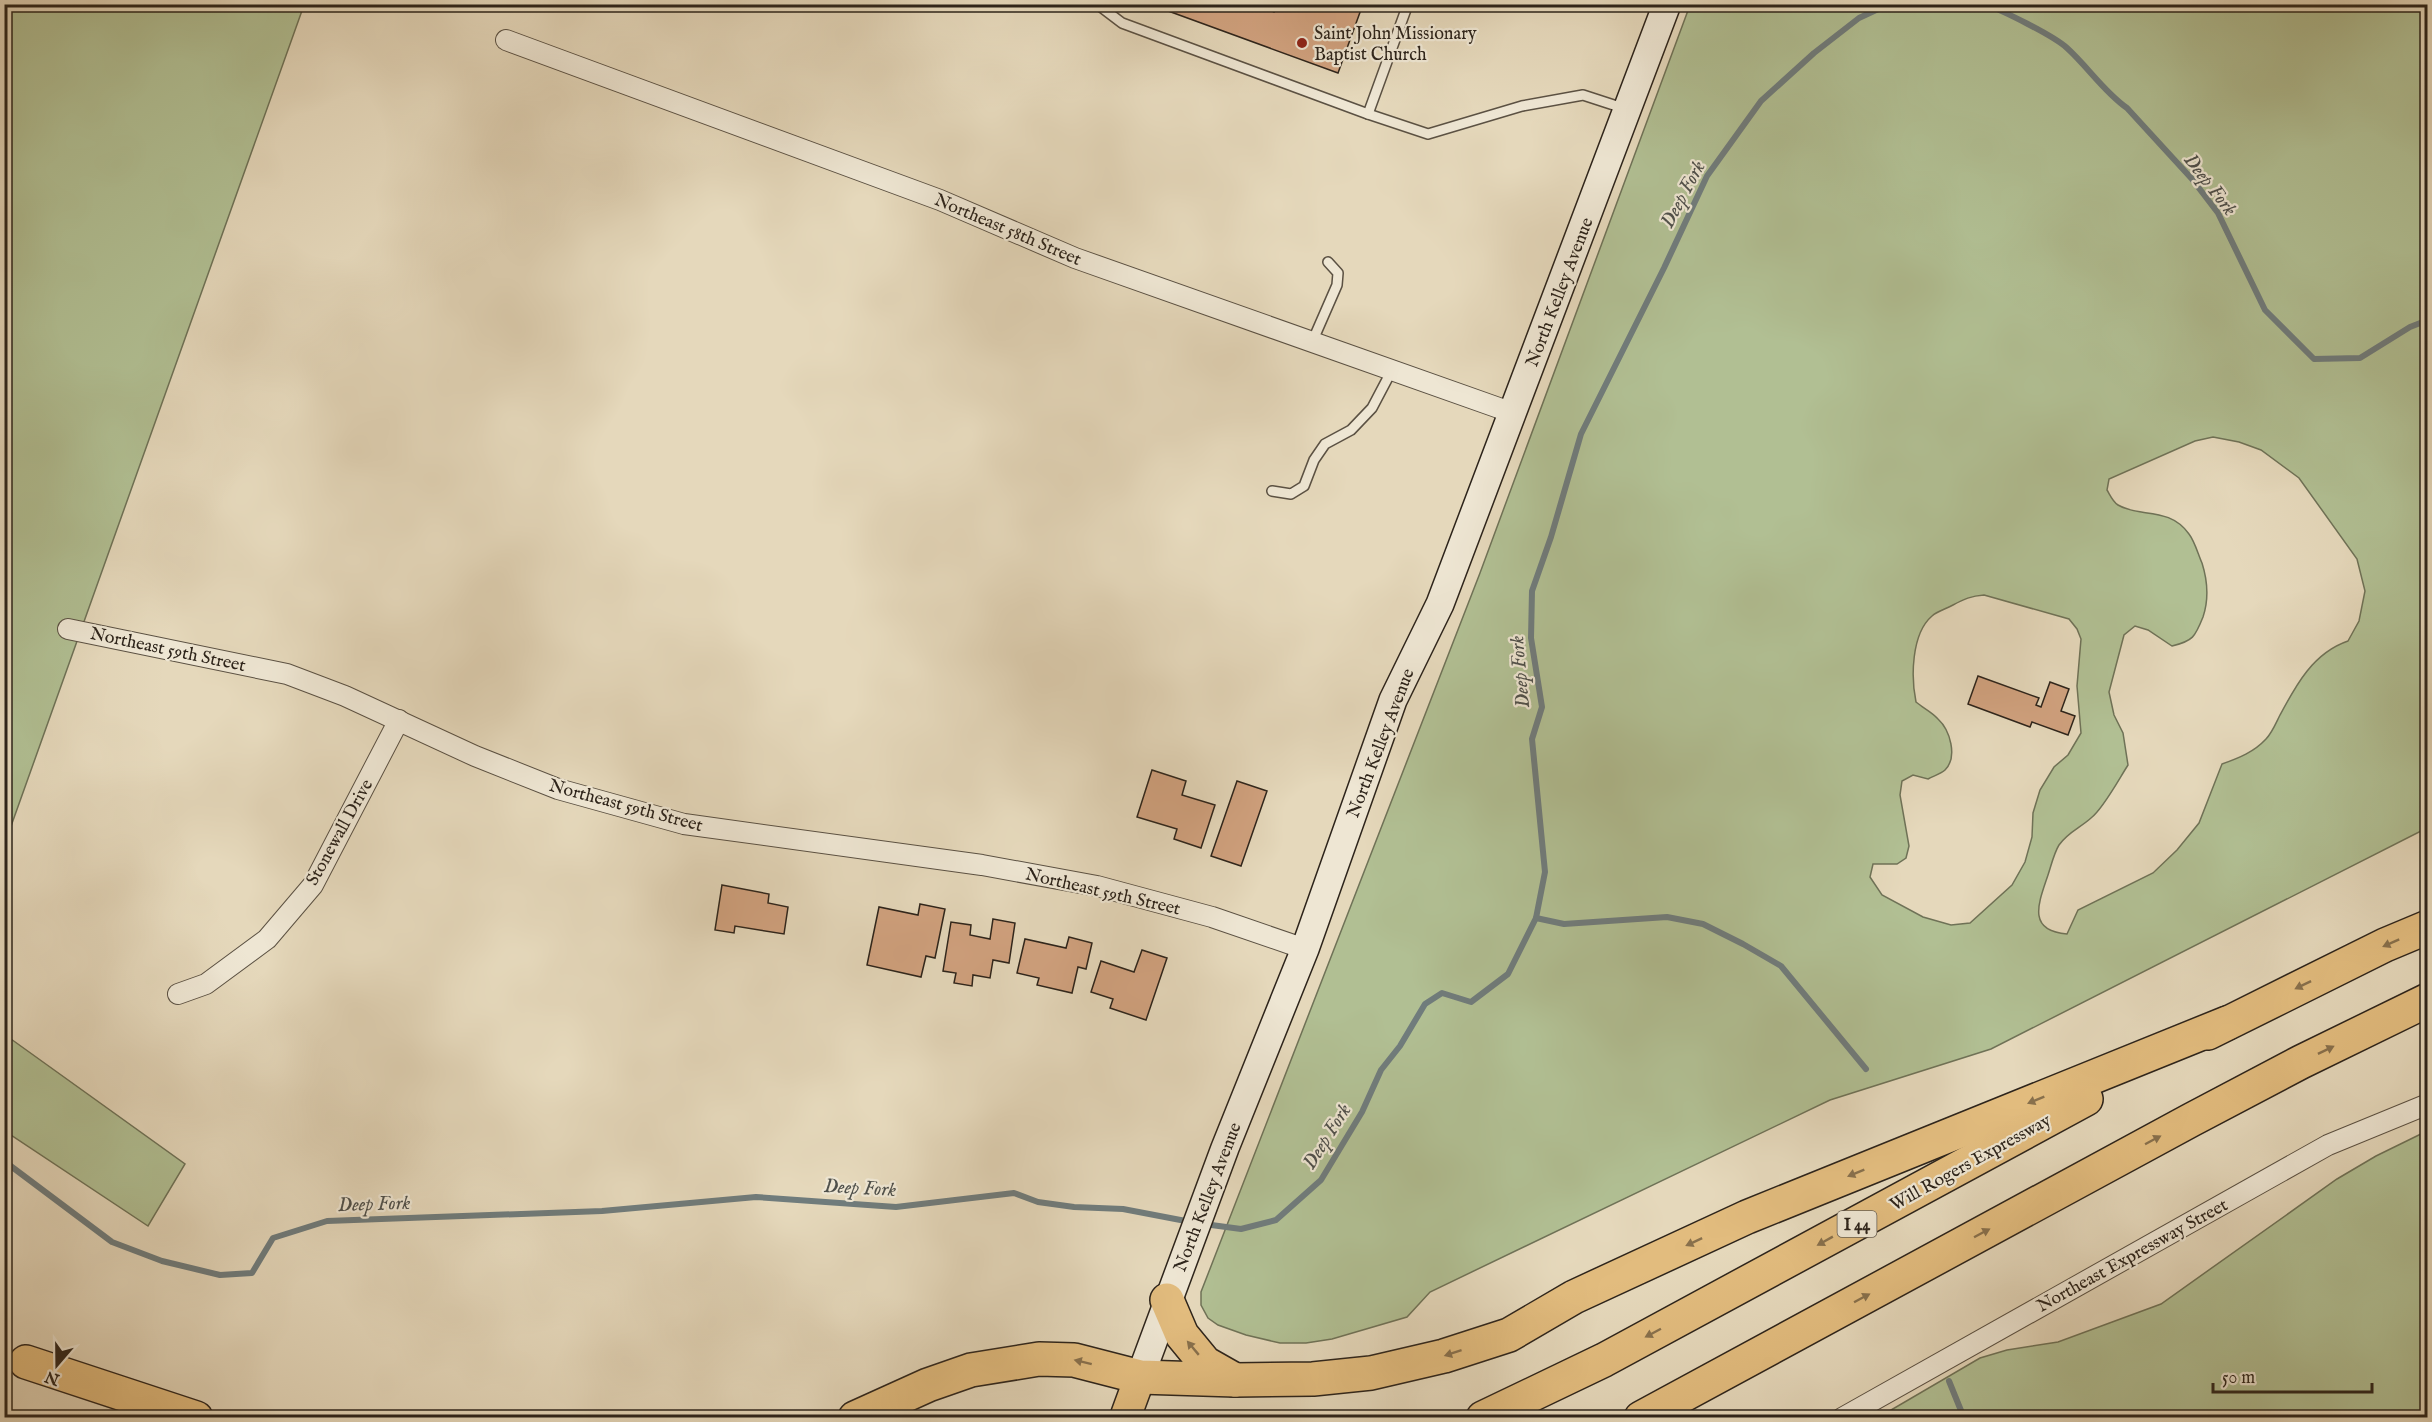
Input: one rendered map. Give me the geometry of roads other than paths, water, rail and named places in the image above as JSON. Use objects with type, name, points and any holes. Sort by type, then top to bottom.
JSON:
[{"type":"highway","name":"Will Rogers Expressway","points":[[1483,1418],[1614,1354],[2227,1023],[2385,945],[2427,927]]},
{"type":"highway","points":[[1641,1418],[2201,1115],[2301,1062],[2427,1000]]},
{"type":"highway","points":[[855,1418],[928,1385],[971,1370],[1010,1362],[1039,1359],[1074,1360],[1140,1377],[1235,1380],[1313,1379],[1371,1373],[1444,1356],[1509,1335],[1574,1297],[1747,1217],[2227,1023]]},
{"type":"highway","points":[[1167,1300],[1182,1335],[1205,1363],[1235,1380]]},
{"type":"highway","points":[[1682,1418],[1810,1326]]},
{"type":"highway","points":[[15,1356],[132,1418]]},
{"type":"highway","points":[[15,1356],[196,1418]]},
{"type":"main road","name":"North Kelley Avenue","points":[[1125,1418],[1140,1377]]},
{"type":"street","name":"North Kelley Avenue","points":[[1140,1377],[1225,1148],[1305,949],[1393,700],[1440,604],[1629,110],[1667,4]]},
{"type":"street","name":"Northeast 58th Street","points":[[506,40],[940,200],[1075,258],[1313,340],[1514,413]]},
{"type":"street","name":"Northeast 59th Street","points":[[68,628],[287,674],[345,696],[475,756],[558,789],[684,824],[982,865],[1097,886],[1212,917],[1305,949]]},
{"type":"street","name":"Stonewall Drive","points":[[178,994],[206,984],[267,939],[313,885],[399,720]]},
{"type":"street","name":"Northeast Expressway Street","points":[[1842,1418],[2328,1145],[2427,1104]]},
{"type":"lane","points":[[1097,4],[1122,24],[1428,134],[1522,106],[1583,95],[1629,110]]},
{"type":"lane","points":[[1368,114],[1408,4]]},
{"type":"lane","points":[[1313,340],[1337,285],[1338,273],[1328,262]]},
{"type":"lane","points":[[1272,491],[1291,494],[1304,486],[1314,460],[1325,444],[1352,429],[1372,408],[1392,370]]},
{"type":"waterway","name":"Deep Fork","points":[[1204,1224],[1241,1229],[1276,1220],[1321,1180],[1362,1112],[1381,1070],[1400,1046],[1425,1004],[1442,993],[1471,1002],[1508,974],[1536,918],[1545,872],[1532,739],[1542,707],[1531,638],[1532,591],[1551,537],[1581,434],[1707,176],[1761,101],[1814,53],[1859,18],[1889,4]]},
{"type":"waterway","name":"Deep Fork","points":[[1984,4],[2027,24],[2067,48],[2111,95],[2127,108],[2192,179],[2218,213],[2265,310],[2314,359],[2360,358],[2410,327],[2428,320]]},
{"type":"waterway","points":[[1536,918],[1564,924],[1667,917],[1703,924],[1781,966],[1866,1069]]},
{"type":"waterway","name":"Deep Fork","points":[[4,1161],[112,1242],[162,1261],[220,1275],[252,1273],[273,1238],[327,1221],[602,1211],[756,1197],[896,1207],[1014,1193],[1038,1202],[1074,1207],[1123,1209],[1191,1222]]},
{"type":"waterway","points":[[1949,1381],[1964,1418]]},
{"type":"place","name":"Saint John Missionary Baptist Church","points":[[1302,43]]}]
